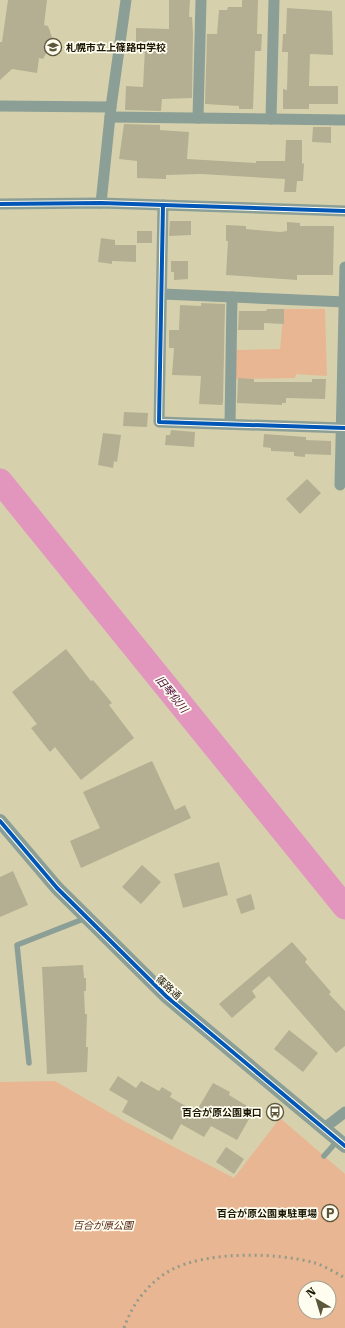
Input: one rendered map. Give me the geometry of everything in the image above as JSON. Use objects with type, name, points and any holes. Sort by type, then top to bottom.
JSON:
[{"type":"street","points":[[101,203],[110,112],[126,0]]},
{"type":"street","points":[[198,118],[201,0]]},
{"type":"street","points":[[271,119],[274,0]]},
{"type":"street","points":[[0,106],[198,118],[345,120]]},
{"type":"street","points":[[0,204],[101,203],[345,210]]},
{"type":"street","points":[[163,205],[160,422],[344,428]]},
{"type":"street","points":[[340,485],[344,428],[345,267]]},
{"type":"street","points":[[162,294],[344,302]]},
{"type":"street","points":[[230,424],[232,297]]},
{"type":"street","name":"篠路通","points":[[0,821],[57,888],[167,997],[341,1143]]},
{"type":"street","points":[[323,1129],[345,1112]]},
{"type":"lane","points":[[29,1064],[17,945],[86,918]]},
{"type":"lane","points":[[324,1156],[341,1143]]},
{"type":"green space","points":[[284,309],[325,309],[327,376],[296,374],[295,378],[234,379],[235,350],[280,349]]},
{"type":"green space","name":"百合が原公園","points":[[55,1081],[126,1122],[234,1178],[280,1118],[345,1174],[345,1328],[0,1328],[0,1082]]},
{"type":"building","points":[[8,0],[47,0],[44,25],[48,26],[52,37],[52,43],[43,59],[39,58],[37,73],[12,69],[0,80],[0,42],[2,42]]},
{"type":"building","points":[[169,0],[190,0],[189,17],[192,17],[193,33],[192,98],[162,99],[161,111],[125,110],[126,86],[143,87],[145,48],[136,47],[136,28],[169,29]]},
{"type":"building","points":[[242,0],[258,0],[257,34],[262,34],[261,51],[255,51],[253,109],[239,109],[239,106],[205,104],[207,34],[217,34],[219,10],[227,10],[228,7],[242,7]]},
{"type":"building","points":[[287,8],[332,11],[333,55],[310,54],[309,86],[338,86],[338,104],[309,104],[309,109],[283,109],[283,89],[287,90],[288,52],[282,52],[283,34],[286,34]]},
{"type":"building","points":[[124,124],[160,125],[160,130],[189,132],[187,159],[256,163],[256,161],[285,161],[286,140],[302,140],[302,164],[304,163],[303,181],[297,181],[296,192],[284,192],[285,179],[201,174],[166,175],[166,179],[137,178],[137,161],[119,159]]},
{"type":"building","points":[[313,127],[331,127],[331,143],[312,142]]},
{"type":"building","points":[[170,221],[191,221],[191,235],[169,236]]},
{"type":"building","points":[[287,222],[300,223],[300,226],[334,226],[333,275],[297,275],[297,280],[226,275],[228,241],[226,241],[226,225],[246,226],[246,229],[280,232],[287,231]]},
{"type":"building","points":[[137,231],[152,231],[152,243],[137,243]]},
{"type":"building","points":[[101,238],[115,240],[115,245],[136,245],[136,262],[112,261],[112,264],[98,262]]},
{"type":"building","points":[[171,261],[188,261],[188,279],[174,280],[174,272],[171,272]]},
{"type":"building","points":[[201,303],[225,304],[222,405],[199,404],[201,376],[172,375],[174,348],[169,348],[169,330],[179,330],[180,305],[201,306]]},
{"type":"building","points":[[267,309],[284,309],[284,324],[264,323],[264,330],[238,330],[239,311],[266,311]]},
{"type":"building","points":[[238,378],[254,379],[254,382],[312,382],[312,379],[326,379],[325,399],[286,398],[286,403],[282,403],[282,405],[237,403]]},
{"type":"building","points":[[124,412],[148,413],[147,427],[123,426]]},
{"type":"building","points":[[171,430],[195,432],[194,447],[165,445],[166,435],[170,435]]},
{"type":"building","points":[[103,433],[121,435],[117,462],[114,461],[113,468],[98,465]]},
{"type":"building","points":[[264,434],[306,437],[306,440],[331,441],[331,455],[305,454],[305,457],[294,456],[294,452],[271,451],[271,448],[263,447]]},
{"type":"building","points":[[307,479],[321,493],[300,514],[286,499]]},
{"type":"building","points":[[66,649],[91,681],[93,680],[112,703],[109,705],[134,738],[81,780],[55,747],[50,752],[31,728],[37,724],[12,692]]},
{"type":"building","points":[[152,761],[175,810],[185,805],[191,818],[81,868],[70,841],[100,828],[83,792]]},
{"type":"building","points":[[219,862],[228,895],[183,908],[174,874]]},
{"type":"building","points":[[142,865],[161,882],[141,904],[122,887]]},
{"type":"building","points":[[13,871],[28,905],[0,917],[0,877]]},
{"type":"building","points":[[251,894],[255,909],[241,914],[236,899]]},
{"type":"building","points":[[292,942],[307,959],[305,962],[331,992],[329,994],[345,1011],[345,1046],[336,1053],[269,976],[252,991],[256,997],[232,1018],[219,1004]]},
{"type":"building","points":[[83,965],[84,978],[86,978],[86,991],[84,991],[85,1014],[87,1014],[87,1072],[47,1074],[42,967]]},
{"type":"building","points":[[289,1030],[318,1053],[303,1072],[274,1049]]},
{"type":"building","points":[[118,1076],[136,1088],[141,1081],[159,1091],[162,1087],[172,1093],[170,1097],[196,1112],[213,1083],[230,1092],[229,1095],[252,1109],[250,1112],[252,1114],[237,1140],[211,1126],[204,1137],[181,1124],[172,1140],[122,1112],[128,1101],[109,1090]]},
{"type":"building","points":[[226,1147],[244,1159],[234,1174],[216,1162]]},
{"type":"waterway","name":"旧琴似川","points":[[0,481],[345,907]]},
{"type":"railway","points":[[124,1328],[132,1310],[142,1294],[149,1287],[171,1270],[203,1259],[242,1255],[262,1255],[299,1259],[315,1263],[345,1278]]},
{"type":"cycle path","points":[[0,204],[101,203],[345,211]]},
{"type":"cycle path","points":[[163,205],[159,422],[345,428]]},
{"type":"cycle path","points":[[0,821],[57,888],[167,997],[345,1146]]},
{"type":"place","name":"札幌市立上篠路中学校","points":[[53,47]]},
{"type":"place","name":"百合が原公園東口","points":[[275,1112]]},
{"type":"place","name":"百合が原公園東駐車場","points":[[330,1213]]}]
